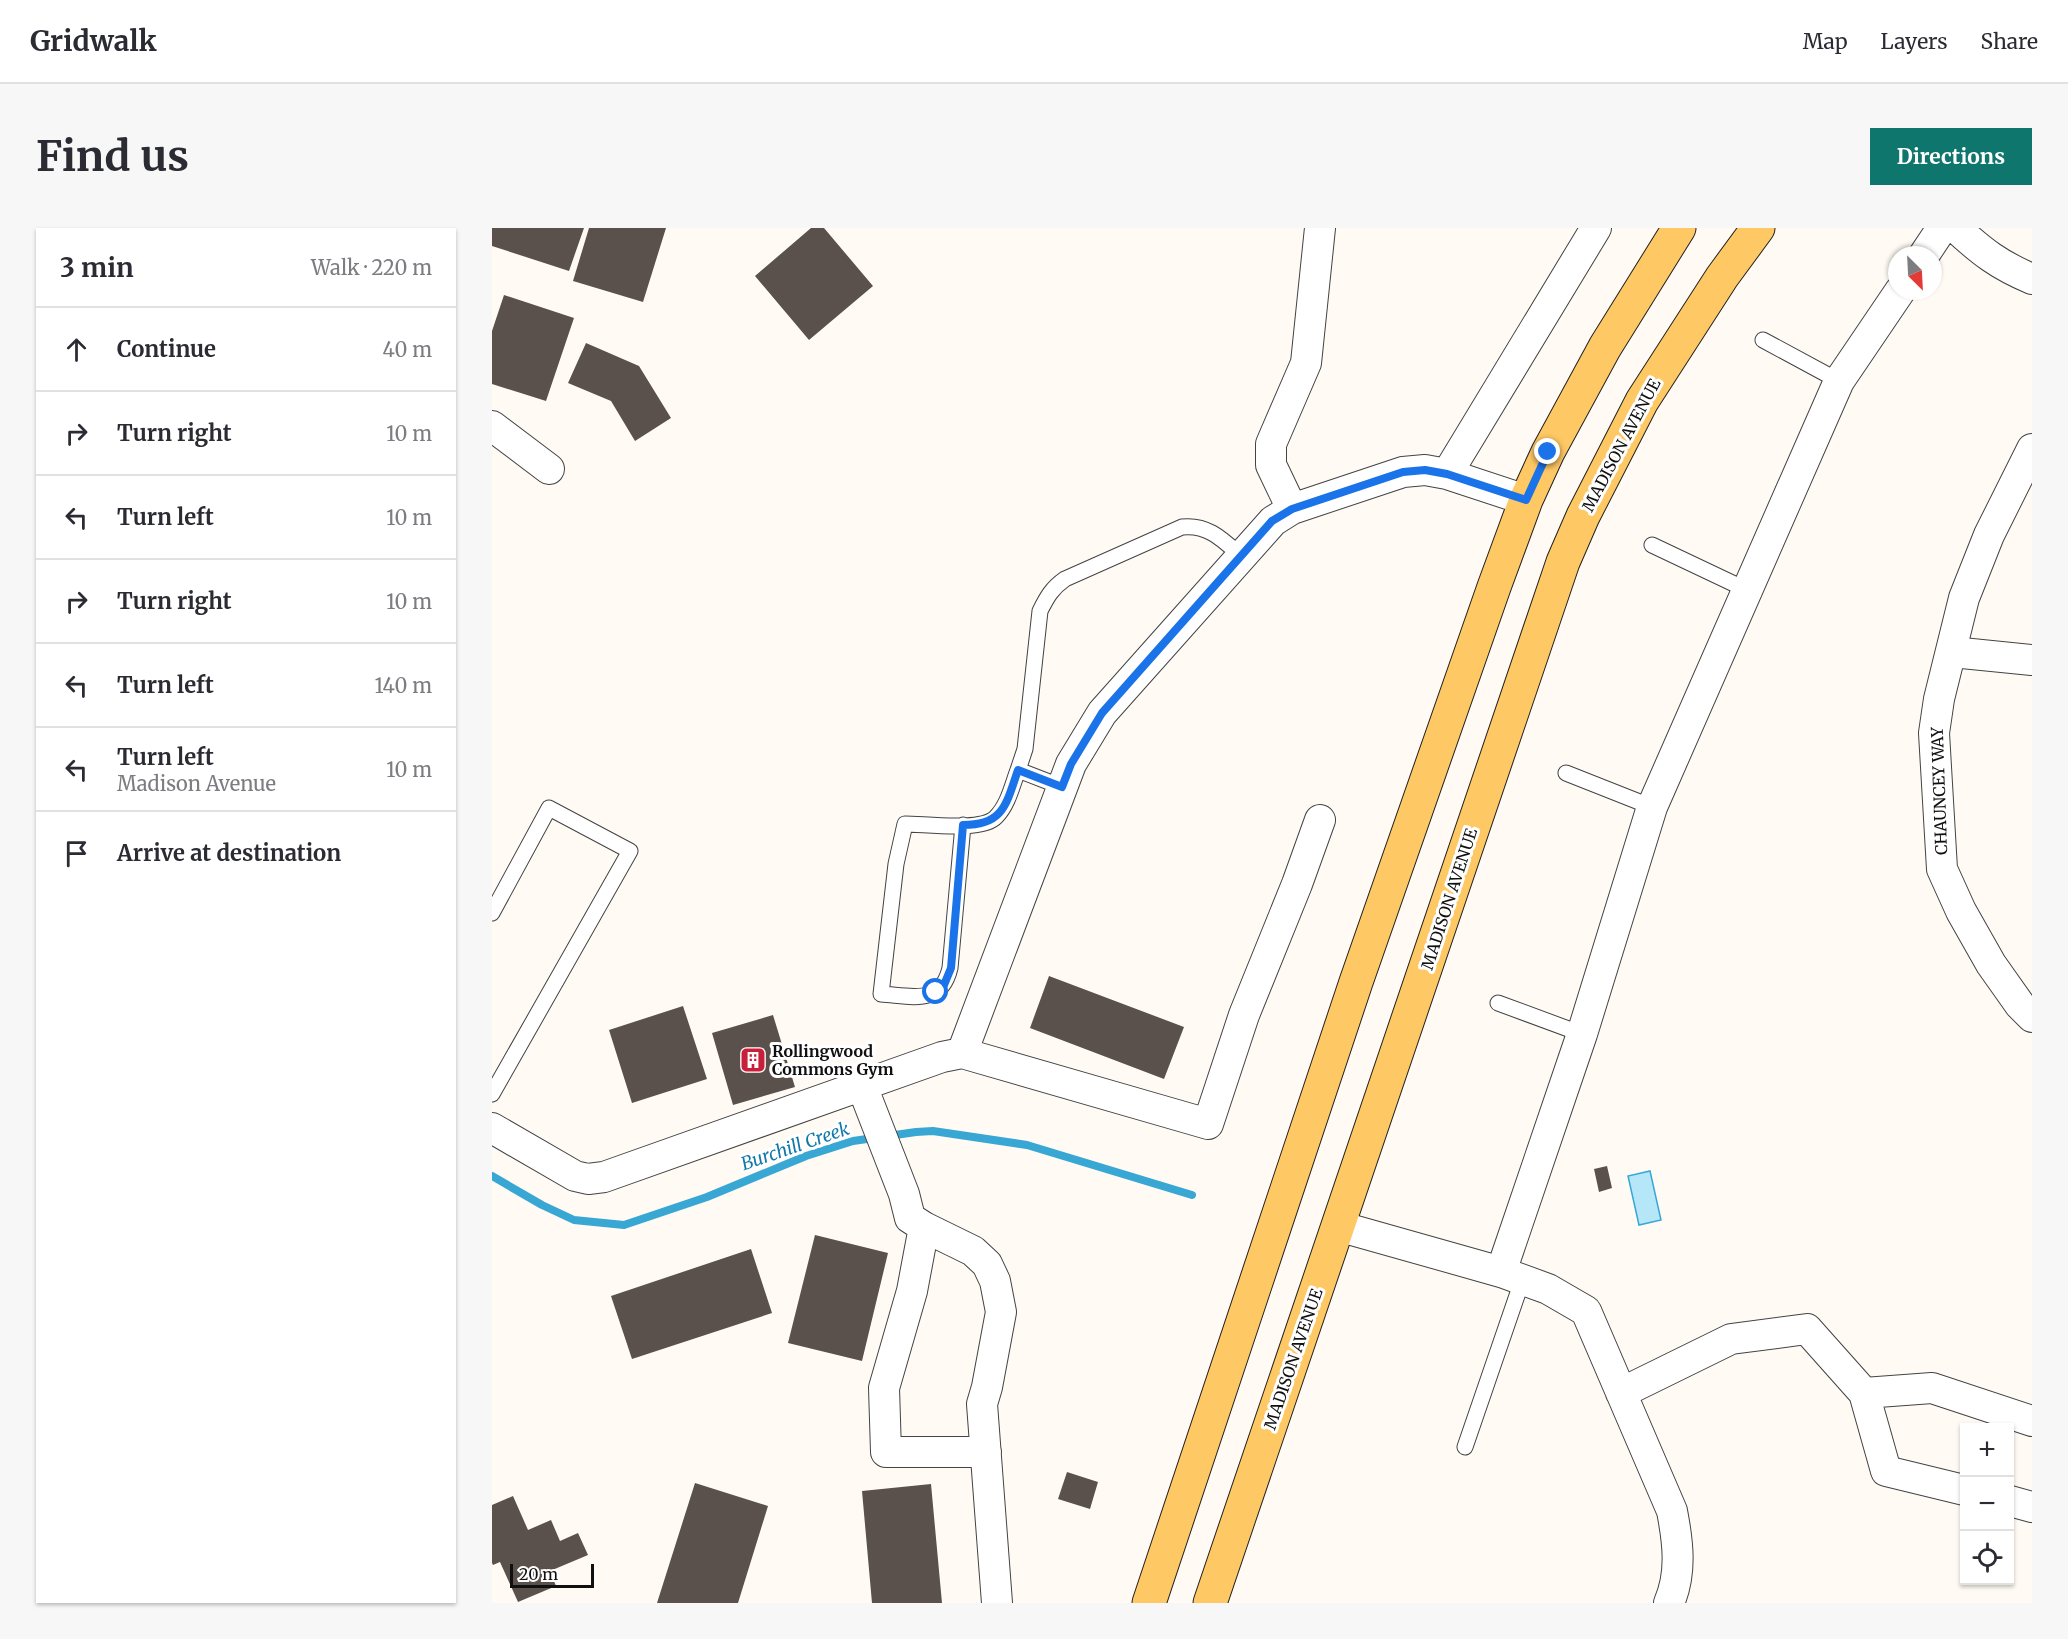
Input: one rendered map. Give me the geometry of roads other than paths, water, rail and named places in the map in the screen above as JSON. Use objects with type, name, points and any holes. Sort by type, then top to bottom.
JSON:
[{"type":"main road","points":[[1149,1603],[1356,982],[1526,500],[1548,452],[1605,347],[1679,228]]},
{"type":"main road","name":"MADISON AVENUE","points":[[1210,1603],[1563,562],[1583,516],[1642,401],[1722,277],[1758,228]]},
{"type":"street","points":[[1292,509],[1271,465],[1271,444],[1306,363],[1320,228]]},
{"type":"street","points":[[1447,474],[1596,228]]},
{"type":"street","points":[[1930,246],[1942,228]]},
{"type":"street","points":[[1956,228],[1988,257],[2032,279]]},
{"type":"street","points":[[1511,1276],[1652,807],[1839,381],[1894,300]]},
{"type":"street","points":[[492,426],[549,469]]},
{"type":"street","name":"CHAUNCEY WAY","points":[[2032,449],[1989,535],[1964,598],[1939,699],[1934,733],[1941,868],[1961,911],[1991,964],[2020,1005],[2032,1017]]},
{"type":"street","points":[[962,1053],[1071,764],[1102,713],[1272,521],[1292,509],[1403,472],[1425,470],[1447,474],[1526,500]]},
{"type":"street","points":[[1952,652],[2032,660]]},
{"type":"street","points":[[492,1128],[575,1176],[588,1179],[604,1177],[942,1058],[962,1053],[1208,1124],[1244,1015],[1297,884],[1320,820]]},
{"type":"street","points":[[862,1086],[904,1194],[910,1218],[973,1251],[987,1263],[995,1281],[1002,1312],[982,1404],[997,1603]]},
{"type":"street","points":[[1338,1226],[1511,1276],[1548,1289],[1586,1311],[1672,1511],[1678,1543],[1678,1576],[1669,1603]]},
{"type":"street","points":[[924,1227],[912,1292],[884,1388],[886,1452],[986,1452]]},
{"type":"street","points":[[1621,1393],[1731,1339],[1807,1329],[1864,1393],[1886,1471],[1960,1489]]},
{"type":"street","points":[[1864,1393],[1932,1388],[2032,1421]]},
{"type":"street","points":[[2014,1503],[2032,1507]]},
{"type":"lane","points":[[1763,340],[1839,381]]},
{"type":"lane","points":[[963,825],[951,968],[948,979],[940,989],[922,997],[881,994],[896,864],[905,824],[980,825],[995,819],[1002,809],[1025,749],[1040,611],[1055,586],[1065,579],[1182,527],[1194,526],[1212,531],[1241,556]]},
{"type":"lane","points":[[1652,545],[1747,590]]},
{"type":"lane","points":[[1018,770],[1062,787]]},
{"type":"lane","points":[[1566,773],[1652,807]]},
{"type":"lane","points":[[492,913],[549,808],[630,851],[492,1095]]},
{"type":"lane","points":[[1498,1003],[1582,1034]]},
{"type":"lane","points":[[1465,1447],[1511,1276]]},
{"type":"water","points":[[1650,1171],[1661,1220],[1639,1225],[1628,1176]]},
{"type":"waterway","name":"Burchill Creek","points":[[492,1176],[542,1205],[574,1220],[624,1225],[707,1197],[806,1156],[853,1141],[933,1131],[1027,1145],[1192,1195]]},
{"type":"place","name":"Rollingwood Commons Gym","points":[[753,1060]]}]
